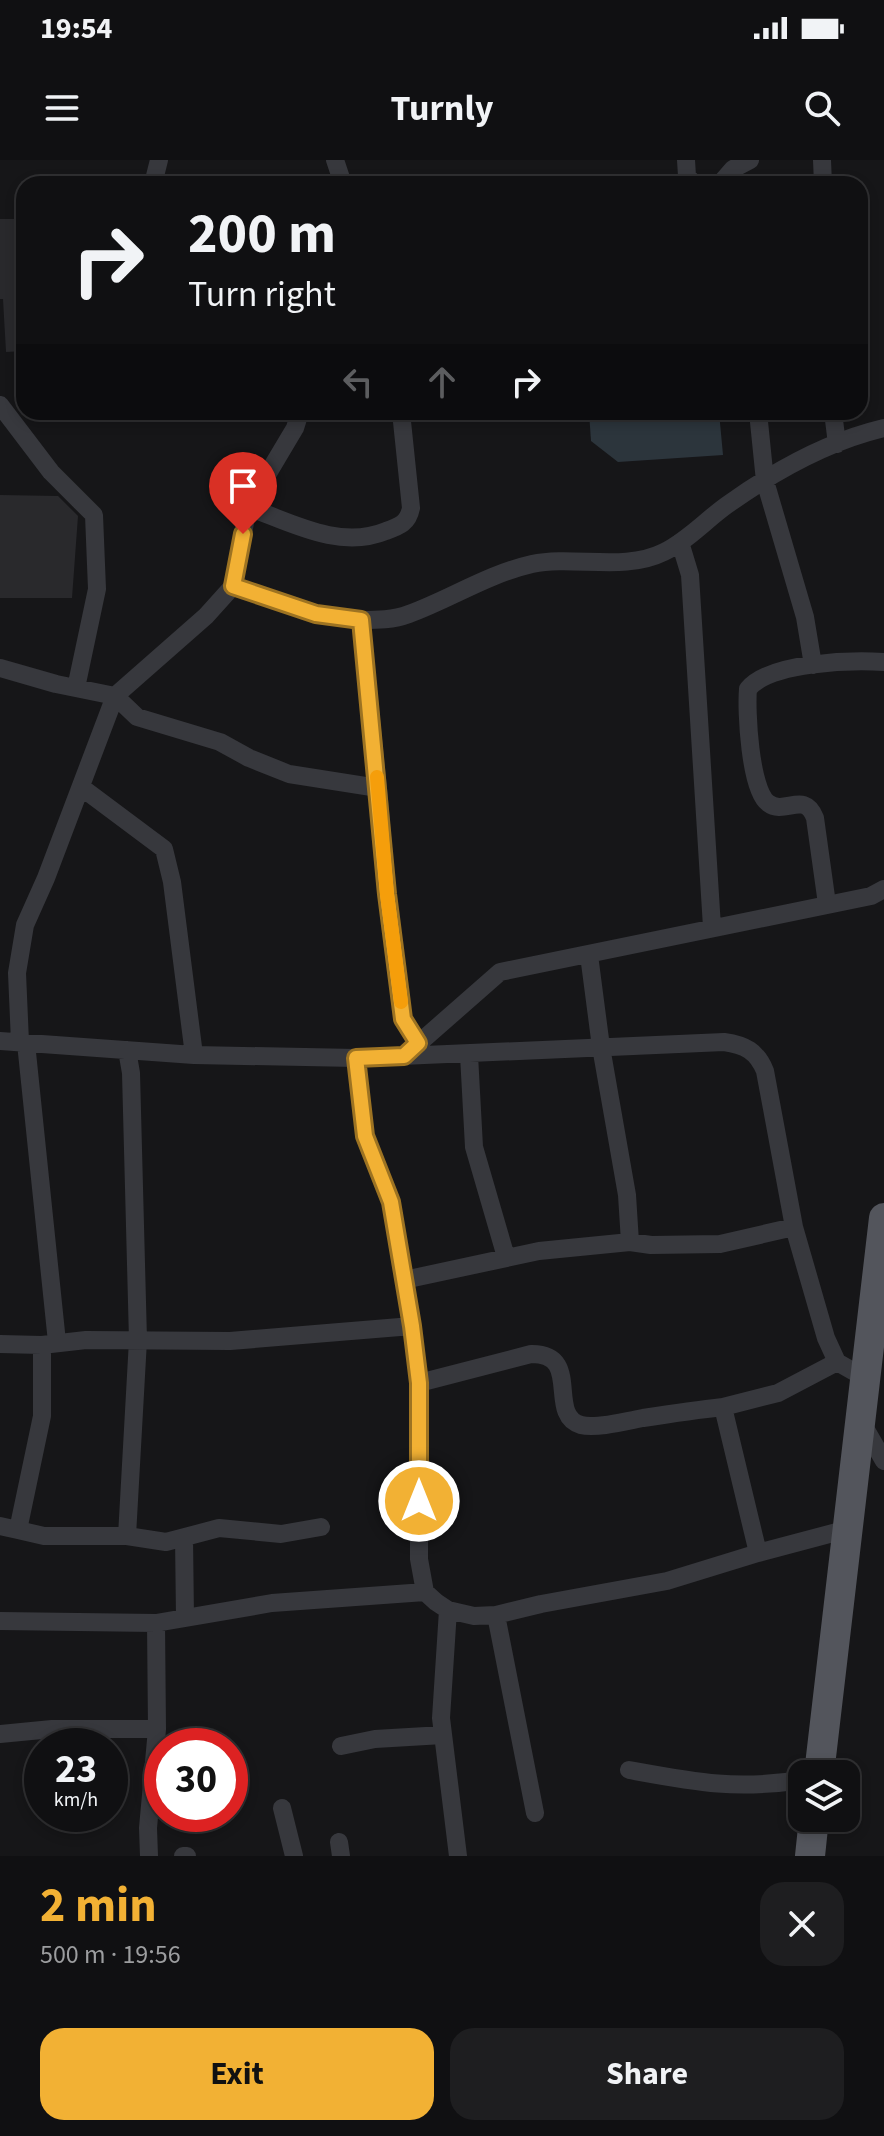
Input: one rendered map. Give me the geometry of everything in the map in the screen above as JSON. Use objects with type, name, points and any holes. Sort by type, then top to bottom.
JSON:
[{"type":"main road","points":[[821,1760],[884,1218]]},
{"type":"main road","points":[[810,1856],[813,1832]]},
{"type":"street","points":[[727,176],[750,160]]},
{"type":"street","points":[[0,405],[51,472],[94,515],[97,589],[76,688]]},
{"type":"street","points":[[20,1042],[17,973],[25,925],[115,696],[206,616],[233,586],[248,507],[298,420]]},
{"type":"street","points":[[248,507],[320,533],[342,537],[360,539],[403,525],[410,518],[411,508],[402,420]]},
{"type":"street","points":[[759,420],[765,481],[805,617],[813,665]]},
{"type":"street","points":[[834,420],[837,444]]},
{"type":"street","points":[[233,586],[316,614],[361,620],[386,619],[408,614],[464,588],[531,564],[648,558],[664,553],[723,507],[765,481],[837,444],[884,428]]},
{"type":"street","points":[[680,542],[690,575],[712,927]]},
{"type":"street","points":[[361,620],[387,894],[403,1019],[411,1050]]},
{"type":"street","points":[[827,904],[811,808],[805,805],[775,806],[767,803],[761,795],[754,770],[748,689],[760,677],[813,665],[837,661],[884,662]]},
{"type":"street","points":[[0,668],[115,696],[137,717],[220,742],[289,774],[378,788]]},
{"type":"street","points":[[81,787],[164,849],[172,882],[194,1055]]},
{"type":"street","points":[[411,1050],[500,972],[712,927],[880,896]]},
{"type":"street","points":[[589,955],[601,1047],[627,1195],[630,1242]]},
{"type":"street","points":[[0,1041],[194,1055],[356,1058],[411,1050],[469,1055],[601,1047],[738,1044],[759,1057],[765,1071],[794,1227],[826,1338],[837,1362],[865,1378]]},
{"type":"street","points":[[20,1042],[26,1043],[49,1343],[42,1416],[9,1528],[53,1536],[127,1536],[166,1542],[219,1528],[281,1534],[321,1527]]},
{"type":"street","points":[[127,1050],[131,1073],[138,1340],[127,1536]]},
{"type":"street","points":[[469,1055],[474,1147],[506,1257]]},
{"type":"street","points":[[356,1058],[365,1136],[391,1202],[412,1326],[419,1383],[419,1559],[425,1592],[448,1610],[474,1616],[496,1615],[667,1581],[848,1529]]},
{"type":"street","points":[[404,1280],[506,1257],[630,1242],[708,1245],[794,1227]]},
{"type":"street","points":[[0,1344],[230,1341],[412,1326]]},
{"type":"street","points":[[419,1383],[531,1354],[545,1354],[554,1360],[560,1371],[565,1404],[571,1420],[580,1425],[616,1423],[723,1407],[778,1393],[837,1362]]},
{"type":"street","points":[[723,1407],[758,1553]]},
{"type":"street","points":[[860,1421],[884,1461]]},
{"type":"street","points":[[184,1537],[185,1618]]},
{"type":"street","points":[[0,1621],[156,1623],[272,1603],[425,1592]]},
{"type":"street","points":[[448,1610],[442,1676],[443,1735],[458,1856]]},
{"type":"street","points":[[496,1615],[535,1813]]},
{"type":"street","points":[[156,1623],[157,1728]]},
{"type":"street","points":[[0,1734],[52,1729],[144,1729]]},
{"type":"street","points":[[341,1746],[375,1739],[443,1735]]},
{"type":"street","points":[[629,1770],[706,1785],[736,1787],[788,1781]]},
{"type":"street","points":[[282,1808],[294,1856]]},
{"type":"street","points":[[148,1832],[149,1856]]},
{"type":"shaded area","points":[[590,420],[720,420],[723,455],[618,462],[591,441]]},
{"type":"building","points":[[0,219],[16,219],[16,351],[6,352],[3,299],[0,299]]},
{"type":"building","points":[[0,495],[58,496],[78,516],[72,598],[0,598]]},
{"type":"slow traffic","points":[[377,777],[387,894],[401,1002]]},
{"type":"route","points":[[243,534],[233,586],[316,614],[361,620],[387,894],[403,1019],[418,1043],[404,1056],[356,1058],[365,1136],[391,1202],[412,1326],[419,1383],[419,1501]]}]
